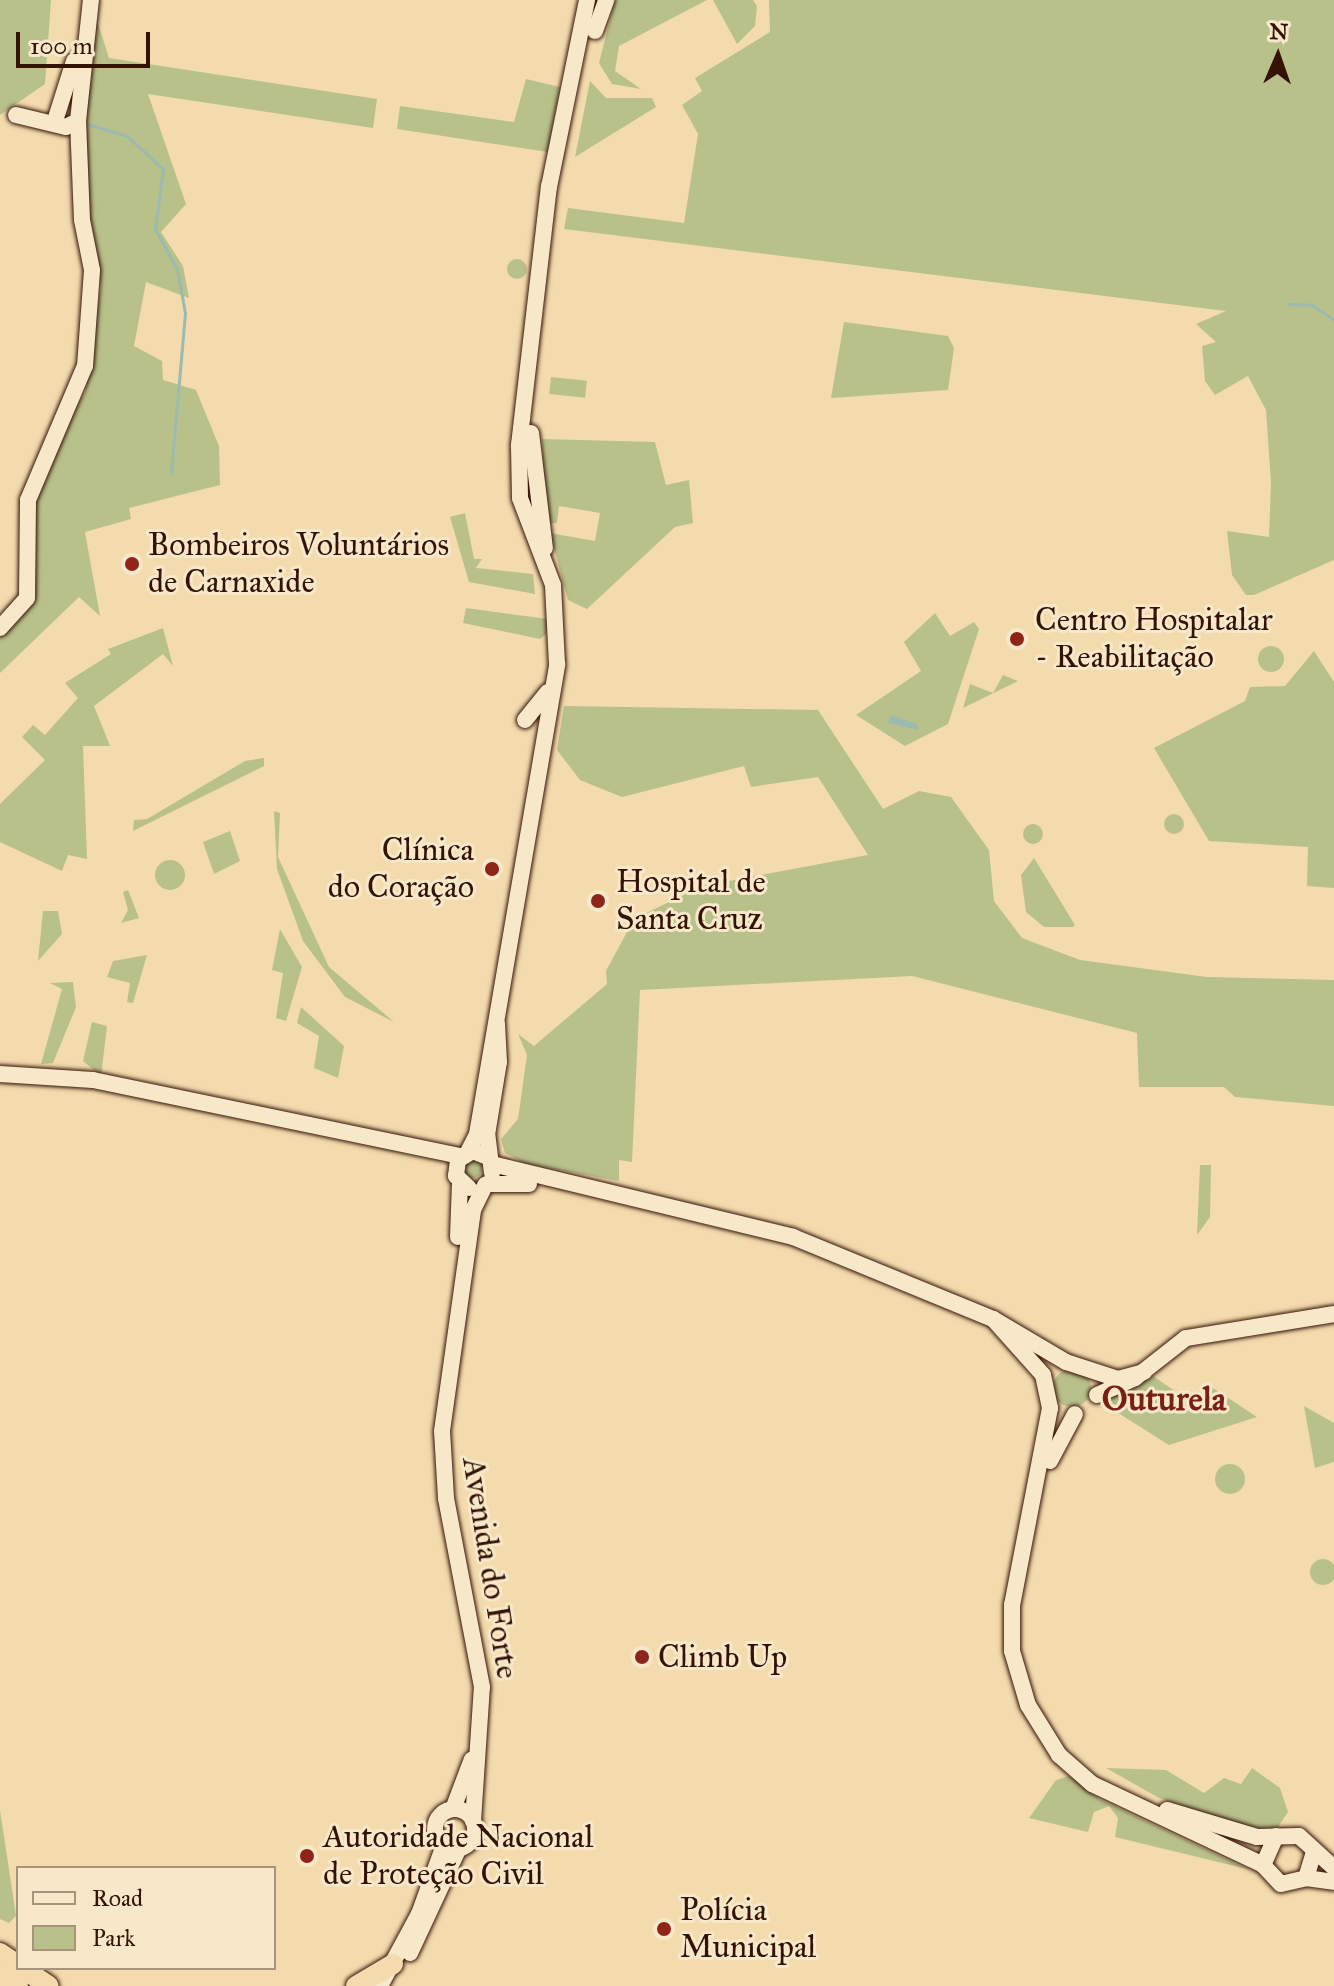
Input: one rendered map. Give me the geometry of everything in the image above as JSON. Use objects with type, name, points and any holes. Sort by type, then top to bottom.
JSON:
[{"type":"highway","points":[[356,1986],[393,1964]]},
{"type":"highway","points":[[26,1970],[49,1986]]},
{"type":"highway","points":[[0,1975],[18,1986]]},
{"type":"street","points":[[0,628],[27,598],[28,500],[85,366],[93,307],[82,220],[58,113],[72,79],[81,0]]},
{"type":"street","points":[[82,220],[79,114],[91,0]]},
{"type":"street","points":[[547,566],[520,498],[519,445],[549,187],[587,0]]},
{"type":"street","points":[[496,1019],[554,679],[557,621],[530,445],[560,188],[606,0]]},
{"type":"street","points":[[58,113],[79,114]]},
{"type":"street","points":[[0,122],[16,115],[79,114]]},
{"type":"street","points":[[525,720],[554,679]]},
{"type":"street","name":"Avenida do Forte","points":[[452,1846],[437,1822],[453,1809],[469,1771],[474,1708],[436,1492],[432,1417],[458,1179],[496,1019]]},
{"type":"street","name":"Avenida do Forte","points":[[380,1986],[452,1846],[472,1839],[482,1687],[446,1498],[442,1431],[473,1210],[486,1185],[490,1160],[500,1053],[496,1019]]},
{"type":"street","points":[[0,1074],[130,1090],[353,1139],[464,1154],[593,1192],[793,1237],[993,1319],[1066,1362],[1118,1379],[1144,1372]]},
{"type":"street","points":[[0,1082],[130,1090]]},
{"type":"street","points":[[353,1139],[458,1179],[486,1185],[593,1192]]},
{"type":"street","points":[[1334,1314],[1191,1337],[1167,1348],[1144,1372],[1097,1395],[1075,1414],[1051,1454],[1024,1592],[1022,1649],[1041,1710],[1073,1755],[1123,1791],[1213,1824],[1276,1836],[1299,1836],[1334,1868]]},
{"type":"street","points":[[993,1319],[1047,1391],[1075,1414]]},
{"type":"street","points":[[1066,1362],[1047,1391],[1012,1605],[1012,1651],[1028,1705],[1059,1755],[1092,1784],[1263,1865],[1281,1884],[1306,1878],[1334,1882]]},
{"type":"street","points":[[1090,1368],[1097,1395]]},
{"type":"street","points":[[453,1809],[473,1821]]},
{"type":"street","points":[[1263,1865],[1276,1836]]},
{"type":"street","name":"Avenida do Forte","points":[[392,1986],[452,1846]]},
{"type":"street","points":[[1306,1878],[1314,1852]]},
{"type":"green space","points":[[0,0],[51,0],[45,84],[0,115]]},
{"type":"green space","points":[[615,0],[707,0],[619,46],[615,71],[641,89],[612,84],[599,63]]},
{"type":"green space","points":[[713,0],[753,0],[757,6],[755,26],[737,44]]},
{"type":"green space","points":[[769,0],[1334,0],[1334,560],[1254,595],[1246,595],[1232,575],[1227,531],[1269,537],[1271,483],[1266,410],[1248,376],[1215,395],[1205,381],[1202,346],[1216,342],[1196,324],[1226,311],[564,229],[568,208],[684,223],[698,134],[682,105],[702,91],[695,78],[770,32]]},
{"type":"green space","points":[[95,14],[109,58],[377,99],[373,128],[148,94],[186,204],[161,232],[183,266],[189,298],[146,282],[134,346],[162,361],[163,380],[196,390],[219,446],[220,485],[129,508],[131,519],[85,532],[100,616],[79,597],[0,673],[0,635],[33,602],[36,491],[50,449],[85,393],[101,287],[87,196],[87,84]]},
{"type":"green space","points":[[526,79],[560,87],[548,152],[397,129],[400,106],[514,122]]},
{"type":"green space","points":[[590,81],[606,98],[652,98],[656,107],[575,157]]},
{"type":"green space","points":[[517,259],[524,262],[527,269],[524,276],[517,279],[510,276],[507,269],[510,262]]},
{"type":"green space","points":[[844,322],[948,336],[954,348],[948,390],[831,398]]},
{"type":"green space","points":[[551,377],[587,381],[585,398],[549,394]]},
{"type":"green space","points":[[542,439],[655,442],[666,485],[689,480],[693,523],[675,527],[587,609],[568,600],[550,533],[595,541],[600,513],[559,506],[557,523],[546,523]]},
{"type":"green space","points":[[465,513],[474,559],[482,559],[476,568],[533,574],[535,594],[469,582],[450,517]]},
{"type":"green space","points":[[466,608],[548,619],[546,634],[540,639],[463,623]]},
{"type":"green space","points":[[935,613],[950,636],[974,622],[979,629],[948,724],[905,746],[856,715],[921,671],[904,642]]},
{"type":"green space","points":[[163,628],[173,666],[163,654],[94,706],[110,746],[83,746],[87,859],[68,855],[62,871],[0,842],[0,804],[45,760],[22,737],[33,725],[45,735],[78,698],[65,683],[111,654],[108,649]]},
{"type":"green space","points":[[1271,646],[1280,650],[1284,659],[1280,668],[1271,672],[1262,668],[1258,659],[1262,650]]},
{"type":"green space","points":[[1314,651],[1334,682],[1334,888],[1307,886],[1308,847],[1209,841],[1154,748],[1245,701],[1250,687],[1285,686]]},
{"type":"green space","points":[[1003,675],[1018,681],[963,708],[970,684],[993,693]]},
{"type":"green space","points":[[564,706],[818,710],[883,809],[919,791],[951,797],[989,850],[994,901],[1022,938],[1080,960],[1207,977],[1334,980],[1334,1106],[1235,1097],[1224,1087],[1139,1087],[1137,1033],[912,976],[640,990],[632,1162],[619,1160],[619,1181],[526,1164],[505,1153],[501,1139],[518,1119],[527,1055],[518,1034],[534,1046],[607,984],[606,971],[634,919],[702,886],[868,855],[818,777],[751,787],[744,766],[622,797],[580,780],[557,750]]},
{"type":"green space","points":[[264,758],[264,766],[133,831],[134,820],[147,819],[245,761]]},
{"type":"green space","points":[[274,811],[280,813],[278,857],[329,967],[394,1022],[345,997],[303,941],[277,869]]},
{"type":"green space","points":[[1174,814],[1181,817],[1184,824],[1181,831],[1174,834],[1167,831],[1164,824],[1167,817]]},
{"type":"green space","points":[[1033,824],[1040,827],[1043,834],[1040,841],[1033,844],[1026,841],[1023,834],[1026,827]]},
{"type":"green space","points":[[230,831],[240,861],[214,874],[203,842]]},
{"type":"green space","points":[[1034,858],[1075,925],[1073,927],[1044,927],[1026,912],[1021,875]]},
{"type":"green space","points":[[170,860],[181,864],[185,875],[181,886],[170,890],[159,886],[155,875],[159,864]]},
{"type":"green space","points":[[128,890],[139,918],[121,923],[128,910],[123,892]]},
{"type":"green space","points":[[43,911],[58,911],[62,934],[38,961]]},
{"type":"green space","points":[[280,929],[302,967],[286,1021],[276,1018],[283,973],[272,970]]},
{"type":"green space","points":[[147,955],[133,1003],[127,1002],[130,983],[107,977],[113,961]]},
{"type":"green space","points":[[73,982],[76,1007],[53,1063],[41,1064],[62,989],[50,983]]},
{"type":"green space","points":[[301,1007],[344,1046],[338,1078],[314,1068],[319,1036],[297,1023]]},
{"type":"green space","points":[[92,1022],[107,1026],[101,1076],[83,1061]]},
{"type":"green space","points":[[469,1160],[477,1160],[482,1169],[480,1176],[469,1178],[464,1173],[464,1165]]},
{"type":"green space","points":[[1200,1165],[1211,1165],[1210,1217],[1197,1235]]},
{"type":"green space","points":[[1072,1369],[1085,1375],[1091,1388],[1085,1401],[1072,1407],[1059,1401],[1053,1388],[1059,1375]]},
{"type":"green space","points":[[1153,1376],[1199,1408],[1213,1388],[1257,1417],[1169,1445],[1104,1404],[1108,1394]]},
{"type":"green space","points":[[1304,1406],[1334,1423],[1334,1462],[1315,1468]]},
{"type":"green space","points":[[1230,1464],[1236,1465],[1244,1473],[1244,1485],[1236,1493],[1230,1494],[1224,1493],[1216,1485],[1215,1479],[1216,1473],[1224,1465]]},
{"type":"green space","points":[[1323,1559],[1332,1563],[1335,1577],[1332,1581],[1323,1585],[1314,1581],[1310,1572],[1314,1563]]},
{"type":"green space","points":[[1106,1768],[1166,1770],[1204,1793],[1224,1778],[1241,1784],[1252,1768],[1280,1788],[1288,1812],[1278,1827],[1257,1830],[1159,1798]]},
{"type":"green space","points":[[1069,1776],[1099,1799],[1247,1869],[1115,1837],[1118,1818],[1109,1806],[1094,1812],[1088,1832],[1029,1818],[1056,1780]]},
{"type":"green space","points":[[0,1810],[16,1916],[9,1923],[0,1919]]},
{"type":"shaded area","points":[[891,715],[917,724],[918,730],[888,723]]},
{"type":"waterway","points":[[88,124],[127,136],[163,169],[155,229],[177,269],[185,313],[171,473]]},
{"type":"waterway","points":[[1289,304],[1312,305],[1334,320]]},
{"type":"place","name":"Bombeiros Voluntários de Carnaxide","points":[[132,564]]},
{"type":"place","name":"Centro Hospitalar - Reabilitação","points":[[1017,639]]},
{"type":"place","name":"Clínica do Coração","points":[[492,869]]},
{"type":"place","name":"Hospital de Santa Cruz","points":[[598,901]]},
{"type":"place","name":"Climb Up","points":[[642,1657]]},
{"type":"place","name":"Autoridade Nacional de Proteção Civil","points":[[307,1856]]},
{"type":"place","name":"Polícia Municipal","points":[[664,1929]]},
{"type":"district","name":"Outurela","points":[[1164,1399]]}]
